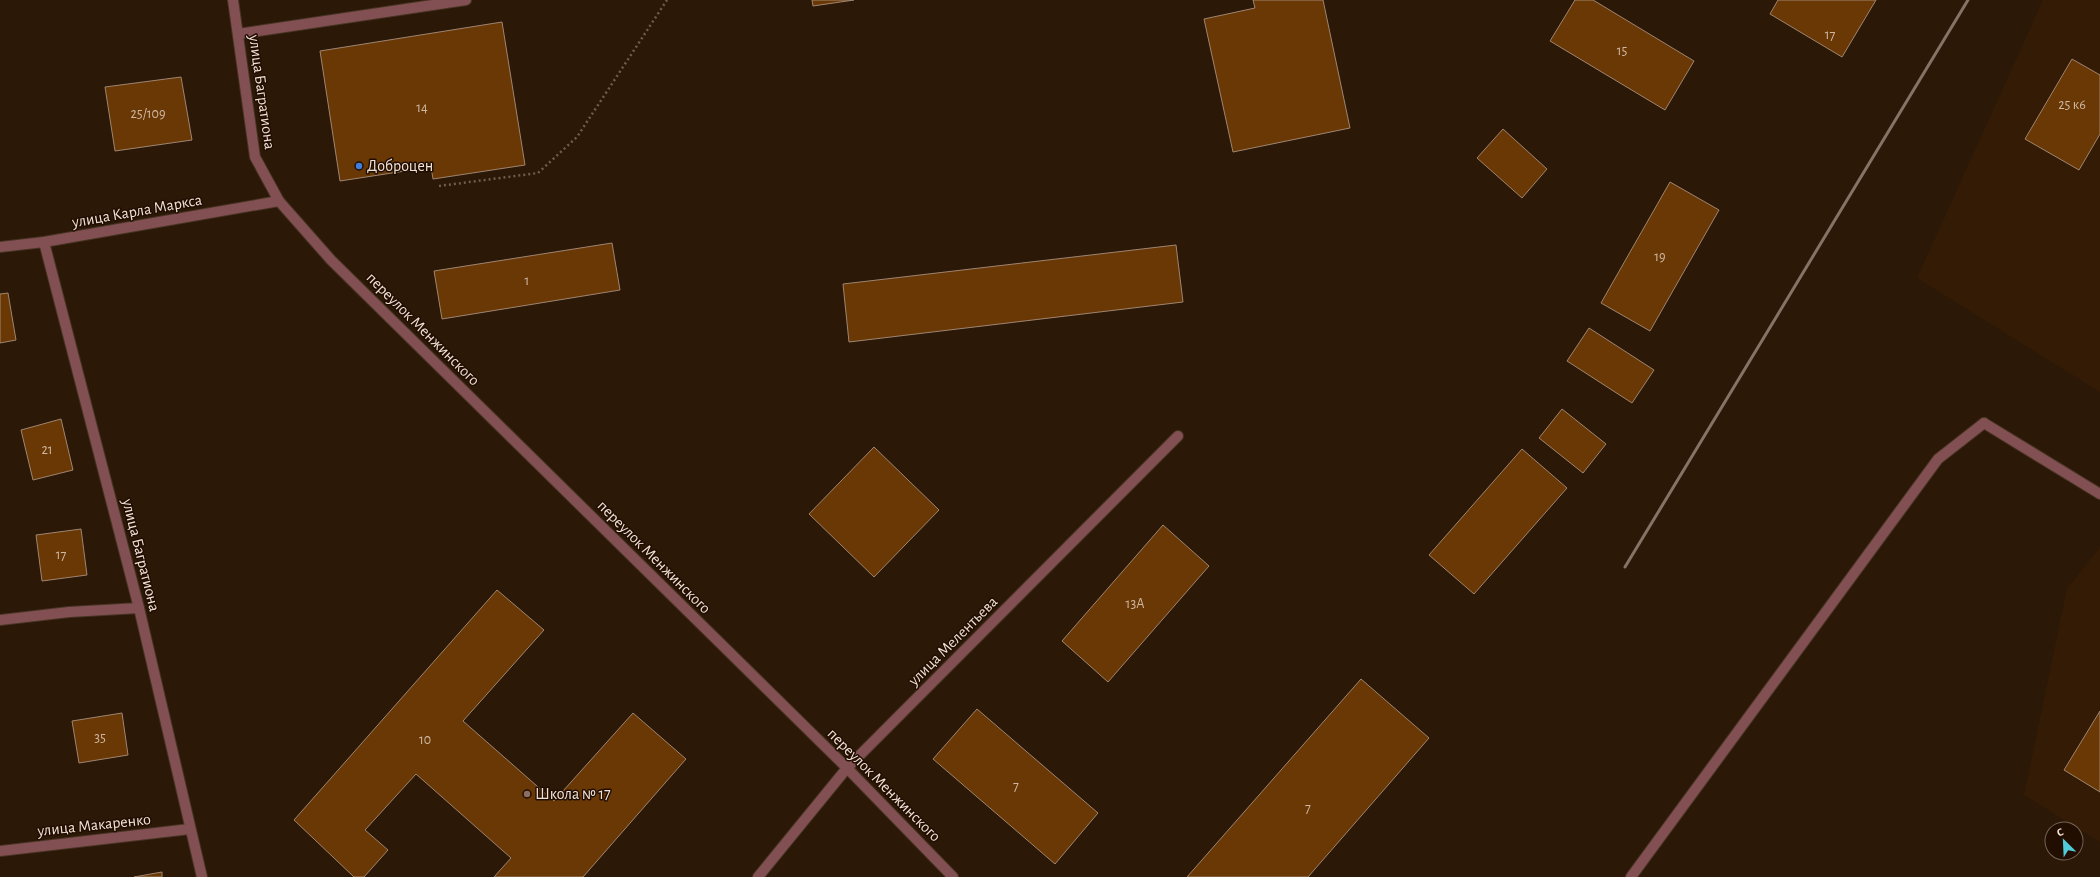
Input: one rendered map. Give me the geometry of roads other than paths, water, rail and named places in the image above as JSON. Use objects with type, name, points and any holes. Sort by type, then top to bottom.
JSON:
[{"type":"street","name":"улица Багратиона","points":[[233,0],[255,157],[279,201],[331,260]]},
{"type":"street","points":[[238,34],[466,0]]},
{"type":"street","name":"улица Карла Маркса","points":[[0,247],[44,242],[279,201]]},
{"type":"street","name":"улица Багратиона","points":[[44,242],[139,608],[202,877]]},
{"type":"street","name":"переулок Менжинского","points":[[331,260],[848,768],[953,877]]},
{"type":"street","points":[[1631,877],[1938,459],[1984,423],[2100,494]]},
{"type":"street","name":"улица Мелентьева","points":[[758,877],[848,768],[1178,436]]},
{"type":"street","points":[[0,620],[69,612],[139,608]]},
{"type":"street","name":"улица Макаренко","points":[[0,851],[190,829]]},
{"type":"railway","points":[[1625,567],[1968,0]]},
{"type":"place","name":"Доброцен","points":[[359,166]]},
{"type":"place","name":"Школа № 17","points":[[527,794]]}]
